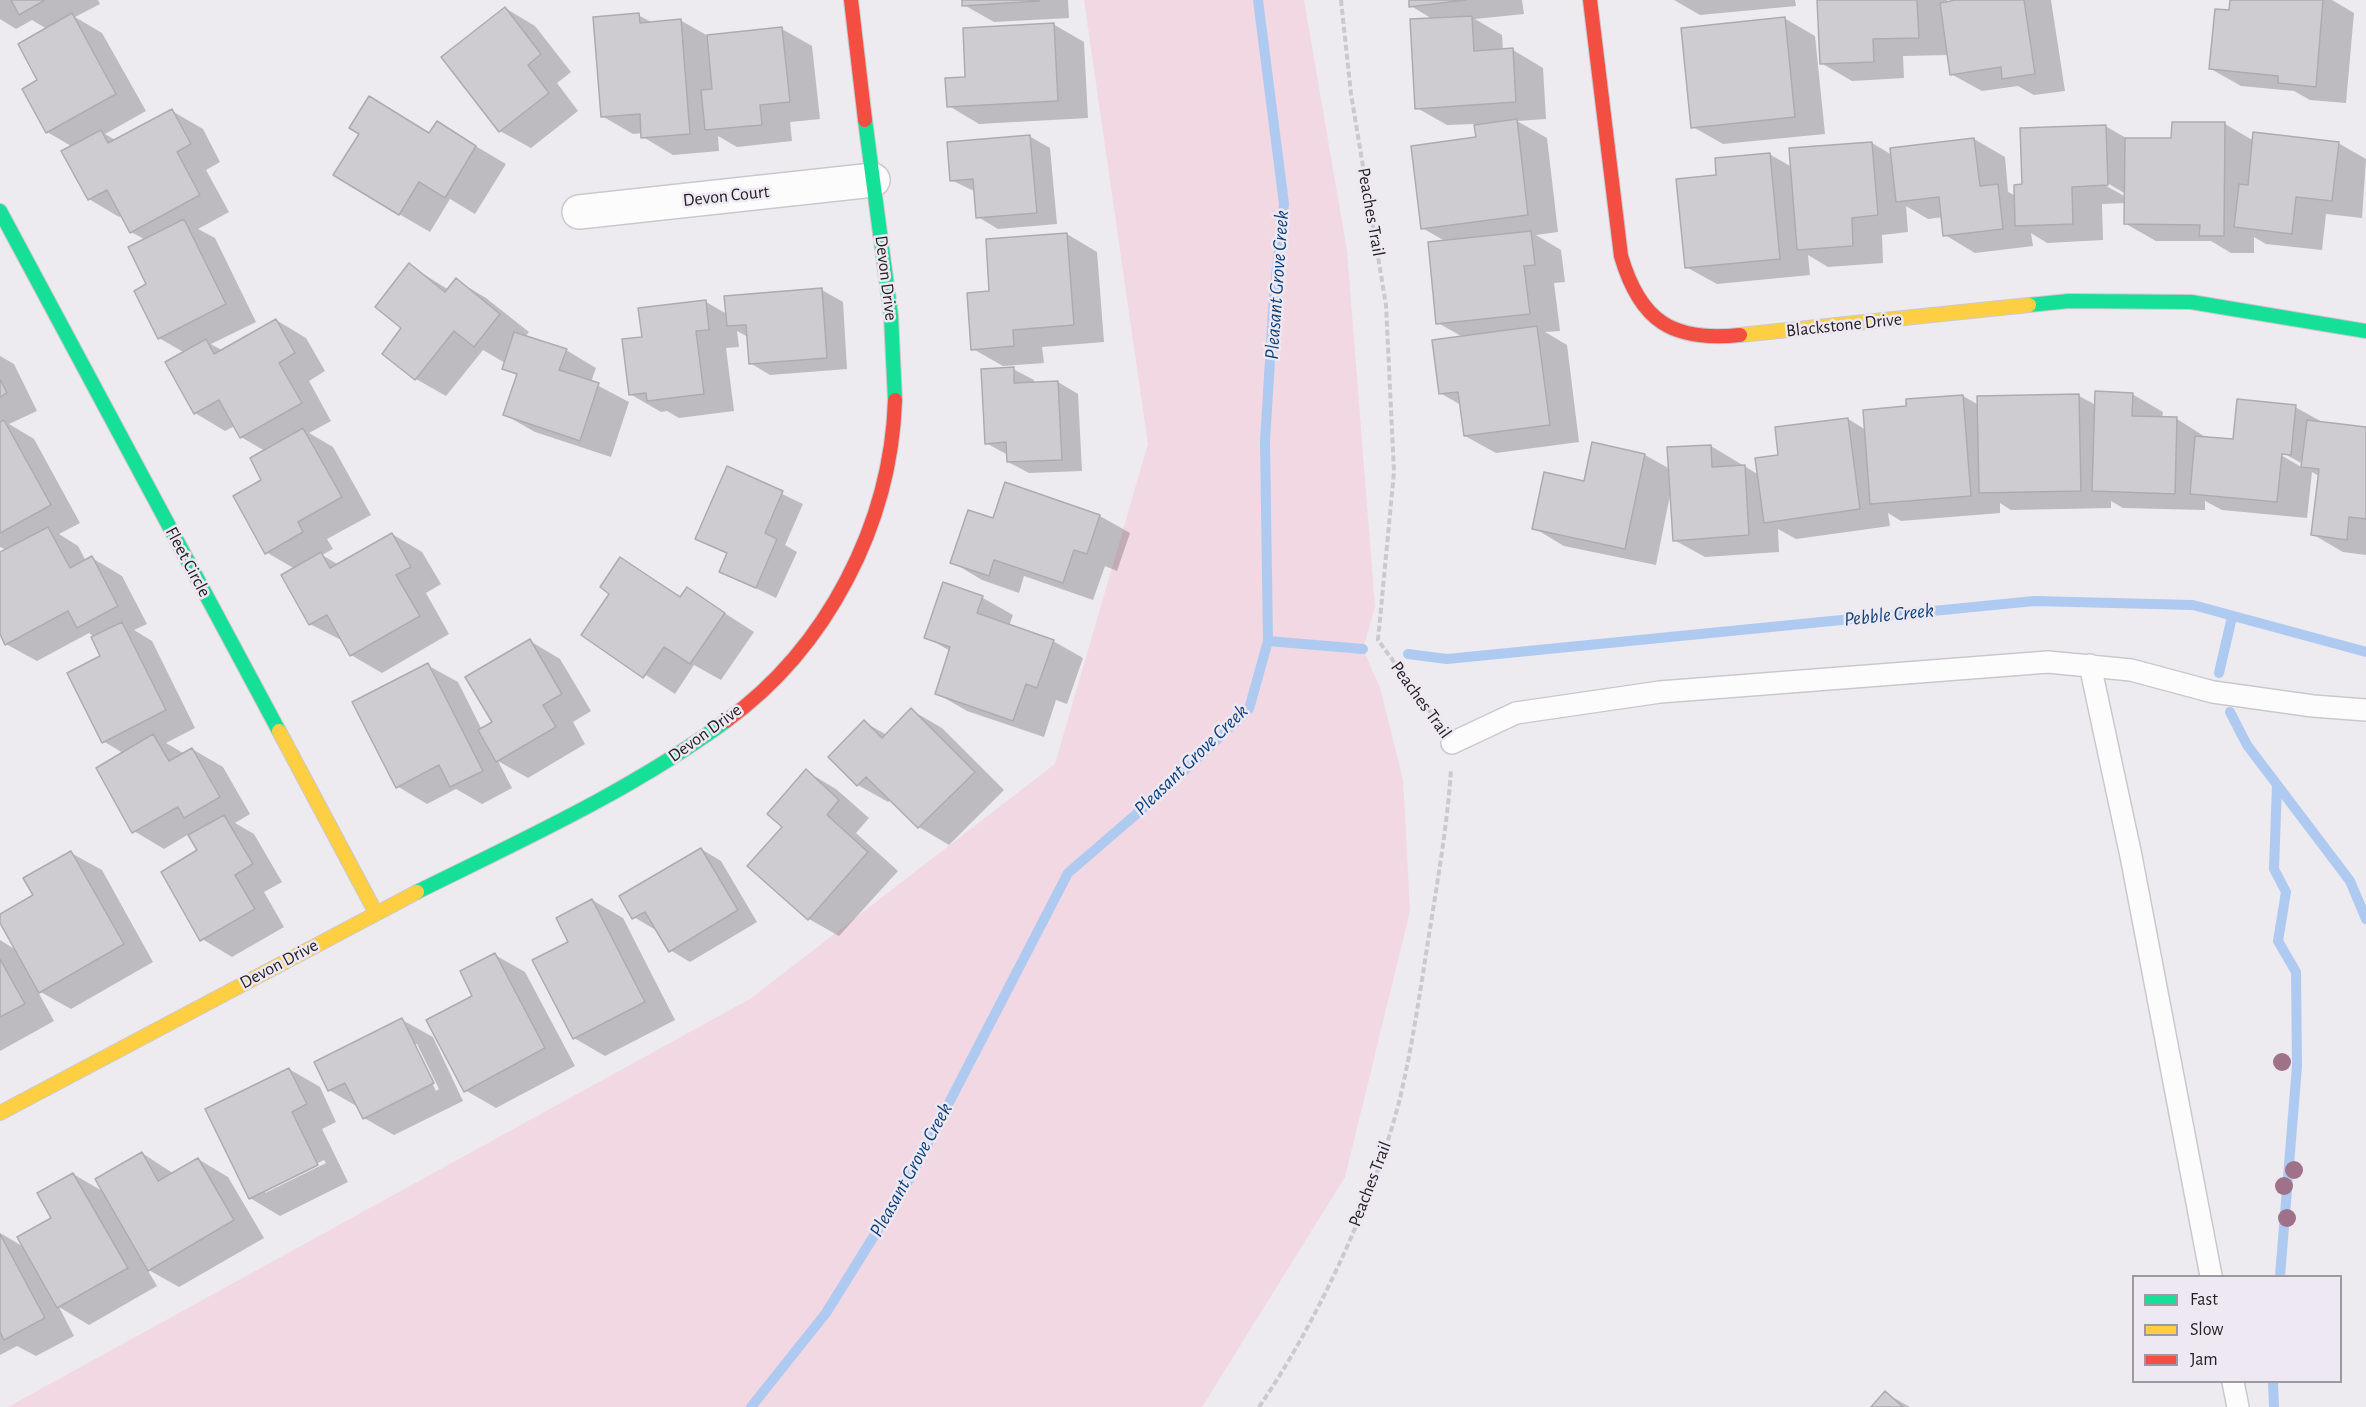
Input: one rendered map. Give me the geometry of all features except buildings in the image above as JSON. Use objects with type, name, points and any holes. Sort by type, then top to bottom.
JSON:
[{"type":"street","name":"Devon Drive","points":[[0,1113],[376,913],[604,799],[688,749],[774,681],[843,590],[879,499],[891,454],[897,408],[894,338],[851,0]]},
{"type":"street","name":"Blackstone Drive","points":[[1590,0],[1622,256],[1629,287],[1645,313],[1681,331],[1714,339],[2069,301],[2191,302],[2366,331]]},
{"type":"street","name":"Devon Court","points":[[579,212],[873,180]]},
{"type":"street","name":"Fleet Circle","points":[[0,211],[376,913]]},
{"type":"lane","points":[[1452,743],[1516,713],[1660,692],[2048,662],[2132,670],[2212,692],[2313,706],[2366,710]]},
{"type":"lane","points":[[2090,665],[2131,856],[2211,1275]]},
{"type":"lane","points":[[2233,1383],[2238,1407]]},
{"type":"path","name":"Peaches Trail","points":[[1259,1407],[1300,1341],[1360,1215],[1400,1099],[1447,823],[1452,743],[1378,640],[1394,472],[1386,304],[1351,94],[1341,0]]},
{"type":"shaded area","points":[[1084,0],[1304,0],[1347,251],[1375,607],[1363,649],[1380,688],[1403,780],[1410,911],[1345,1177],[1202,1407],[8,1407],[750,999],[1055,764],[1148,444]]},
{"type":"waterway","name":"Pleasant Grove Creek","points":[[751,1407],[826,1313],[910,1178],[1068,873],[1162,792],[1249,709],[1268,641],[1265,441],[1274,295],[1284,204],[1258,0]]},
{"type":"waterway","name":"Pebble Creek","points":[[1408,654],[1447,659],[2034,601],[2193,605],[2366,652]]},
{"type":"waterway","points":[[2219,673],[2232,617]]},
{"type":"waterway","name":"Pebble Creek","points":[[1268,641],[1363,649]]},
{"type":"waterway","points":[[2230,712],[2247,745],[2350,881],[2366,919]]},
{"type":"waterway","points":[[2277,785],[2274,869],[2286,892],[2278,941],[2296,972],[2297,1066],[2280,1275]]},
{"type":"waterway","points":[[2273,1383],[2274,1407]]},
{"type":"traffic: fast","points":[[865,120],[891,316],[895,400]]},
{"type":"traffic: fast","points":[[0,211],[279,731]]},
{"type":"traffic: fast","points":[[2029,305],[2069,301],[2191,302],[2366,331]]},
{"type":"traffic: fast","points":[[417,892],[614,792],[690,746],[726,721]]},
{"type":"traffic: slow","points":[[1740,335],[2029,305]]},
{"type":"traffic: slow","points":[[279,731],[376,913]]},
{"type":"traffic: slow","points":[[0,1113],[417,892]]},
{"type":"traffic: jam","points":[[851,0],[865,120]]},
{"type":"traffic: jam","points":[[1590,0],[1621,256],[1629,278],[1638,297],[1649,311],[1662,322],[1677,330],[1695,335],[1740,335]]},
{"type":"traffic: jam","points":[[726,721],[762,691],[794,657],[823,620],[847,580],[866,537],[881,492],[891,446],[895,400]]}]
